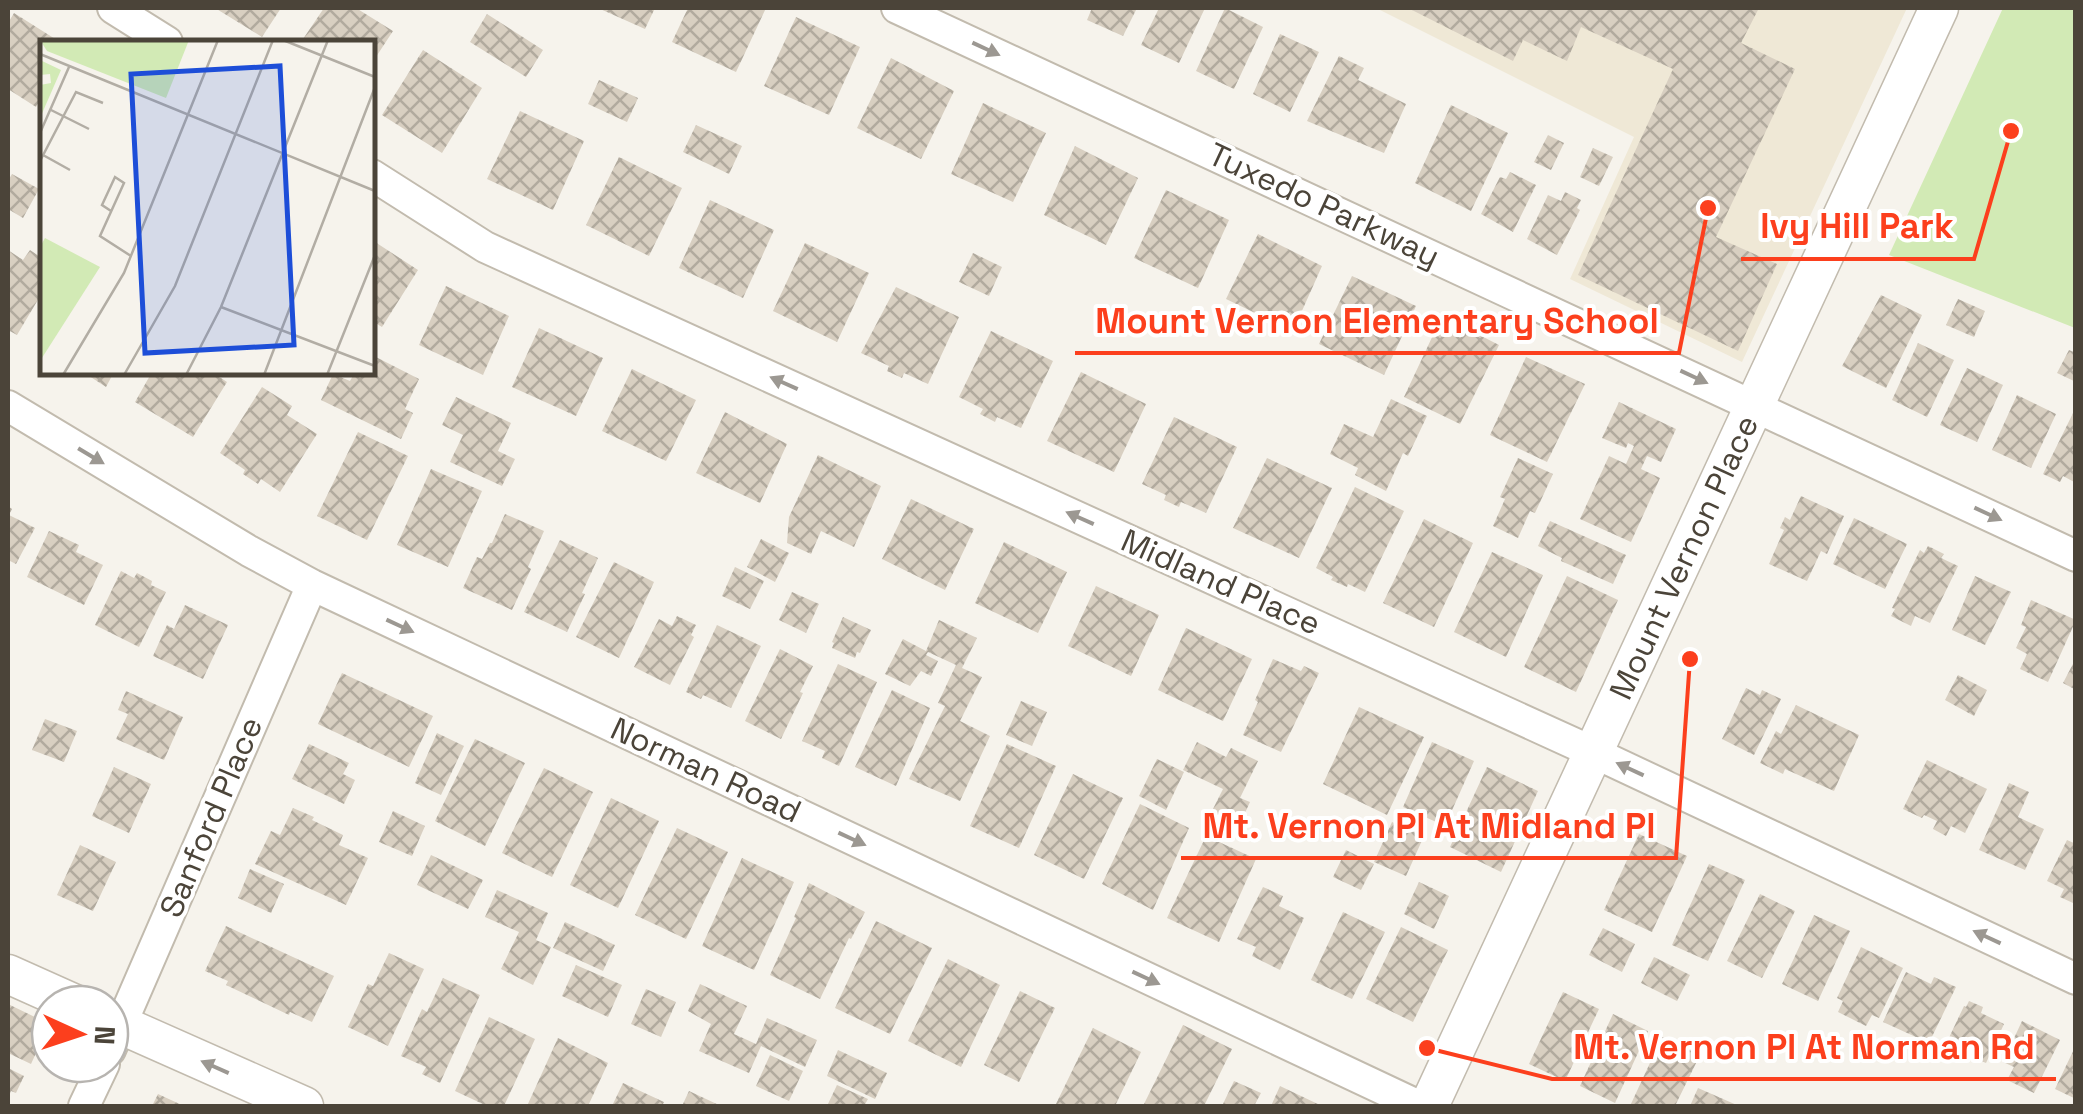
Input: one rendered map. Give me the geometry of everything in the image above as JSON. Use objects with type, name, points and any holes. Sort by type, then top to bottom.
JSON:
[{"type":"street","points":[[113,8],[164,40]]},
{"type":"street","name":"Tuxedo Parkway","points":[[898,8],[2076,556]]},
{"type":"street","name":"Mount Vernon Place","points":[[1429,1106],[1940,8]]},
{"type":"street","name":"Midland Place","points":[[375,176],[485,247],[1594,752],[2076,978]]},
{"type":"street","name":"Norman Road","points":[[8,406],[312,585],[1419,1106]]},
{"type":"street","name":"Sanford Place","points":[[130,995],[312,585]]},
{"type":"street","points":[[130,1037],[304,1106]]},
{"type":"shaded area","points":[[1376,8],[1907,8],[1742,362],[1570,279],[1634,137]]},
{"type":"green space","points":[[2003,8],[2075,8],[2075,328],[1889,255]]},
{"type":"building","points":[[215,8],[281,8],[262,37]]},
{"type":"building","points":[[324,8],[356,8],[393,31],[375,58],[375,40],[302,40]]},
{"type":"building","points":[[598,8],[655,8],[645,29]]},
{"type":"building","points":[[688,8],[766,8],[736,72],[672,42]]},
{"type":"building","points":[[1092,8],[1137,8],[1123,36],[1087,20]]},
{"type":"building","points":[[1159,8],[1205,8],[1179,63],[1141,45]]},
{"type":"building","points":[[1225,8],[1263,27],[1234,89],[1196,71]]},
{"type":"building","points":[[1408,8],[1759,8],[1741,43],[1795,69],[1716,237],[1777,264],[1738,351],[1578,275],[1673,69],[1581,27],[1567,61],[1523,40],[1513,61]]},
{"type":"building","points":[[14,13],[57,40],[40,40],[40,100],[36,107],[8,89],[8,23]]},
{"type":"building","points":[[487,14],[543,50],[526,77],[470,42]]},
{"type":"building","points":[[796,17],[860,47],[829,115],[764,86]]},
{"type":"building","points":[[1280,34],[1319,52],[1290,112],[1253,94]]},
{"type":"building","points":[[423,50],[482,88],[442,153],[382,115]]},
{"type":"building","points":[[1339,56],[1364,68],[1358,80],[1406,104],[1384,153],[1307,121]]},
{"type":"building","points":[[891,58],[954,91],[921,159],[857,128]]},
{"type":"building","points":[[599,80],[638,98],[627,122],[588,104]]},
{"type":"building","points":[[983,103],[1046,133],[1013,202],[951,174]]},
{"type":"building","points":[[1451,105],[1508,133],[1471,211],[1415,183]]},
{"type":"building","points":[[520,111],[584,141],[553,210],[487,179]]},
{"type":"building","points":[[696,125],[742,146],[729,174],[683,152]]},
{"type":"building","points":[[1548,135],[1564,143],[1551,170],[1534,162]]},
{"type":"building","points":[[1075,146],[1138,178],[1106,245],[1044,215]]},
{"type":"building","points":[[1593,148],[1613,157],[1599,186],[1580,177]]},
{"type":"building","points":[[619,157],[682,188],[649,256],[586,225]]},
{"type":"building","points":[[1510,172],[1536,185],[1513,232],[1481,214],[1500,177],[1506,179]]},
{"type":"building","points":[[12,174],[39,189],[23,218],[8,209],[8,177]]},
{"type":"building","points":[[1166,190],[1229,220],[1198,288],[1134,258]]},
{"type":"building","points":[[1565,192],[1581,200],[1577,208],[1580,210],[1557,255],[1527,239],[1548,195],[1561,201]]},
{"type":"building","points":[[710,200],[774,230],[743,298],[679,268]]},
{"type":"building","points":[[1258,234],[1322,266],[1293,331],[1226,299]]},
{"type":"building","points":[[375,242],[418,270],[382,327],[375,323]]},
{"type":"building","points":[[805,243],[869,273],[837,342],[773,311]]},
{"type":"building","points":[[8,250],[23,260],[30,250],[40,257],[40,296],[17,335],[8,330]]},
{"type":"building","points":[[973,253],[1002,267],[989,296],[959,282]]},
{"type":"building","points":[[1352,276],[1416,306],[1384,375],[1319,344]]},
{"type":"building","points":[[446,286],[509,316],[483,375],[419,345]]},
{"type":"building","points":[[896,287],[959,317],[928,384],[904,373],[902,378],[887,371],[889,366],[861,353]]},
{"type":"building","points":[[1881,295],[1922,315],[1886,388],[1842,366]]},
{"type":"building","points":[[1958,299],[1985,311],[1974,337],[1946,325]]},
{"type":"building","points":[[1442,316],[1499,345],[1460,424],[1404,397]]},
{"type":"building","points":[[539,328],[603,358],[576,416],[512,387]]},
{"type":"building","points":[[991,331],[1053,361],[1021,428],[997,417],[995,422],[980,414],[983,409],[959,397]]},
{"type":"building","points":[[1918,343],[1954,360],[1927,417],[1892,400]]},
{"type":"building","points":[[2069,350],[2076,353],[2076,382],[2057,373]]},
{"type":"building","points":[[375,357],[419,379],[405,409],[413,413],[401,439],[321,400],[333,375],[350,381],[353,375],[375,375]]},
{"type":"building","points":[[1526,357],[1585,384],[1547,462],[1490,435]]},
{"type":"building","points":[[1967,368],[2003,385],[1977,442],[1940,425]]},
{"type":"building","points":[[632,369],[696,400],[666,461],[602,431]]},
{"type":"building","points":[[1081,372],[1146,404],[1114,472],[1047,441]]},
{"type":"building","points":[[88,375],[112,375],[106,387]]},
{"type":"building","points":[[150,375],[216,375],[227,382],[193,437],[135,402]]},
{"type":"building","points":[[262,387],[292,406],[287,415],[317,434],[280,492],[261,479],[258,484],[220,453]]},
{"type":"building","points":[[2017,395],[2056,414],[2031,468],[1992,450]]},
{"type":"building","points":[[456,397],[511,423],[498,451],[515,459],[502,486],[450,462],[463,435],[442,425]]},
{"type":"building","points":[[1391,399],[1427,416],[1408,456],[1403,453],[1386,491],[1355,475],[1358,468],[1330,454],[1344,424],[1373,437]]},
{"type":"building","points":[[1619,402],[1676,429],[1661,462],[1647,456],[1641,469],[1660,478],[1631,542],[1580,519],[1609,456],[1626,464],[1634,446],[1628,443],[1626,448],[1602,438]]},
{"type":"building","points":[[2076,407],[2076,483],[2063,476],[2060,482],[2043,474]]},
{"type":"building","points":[[725,412],[787,444],[760,503],[696,473]]},
{"type":"building","points":[[1174,417],[1237,447],[1206,513],[1181,502],[1179,507],[1164,500],[1166,495],[1142,484]]},
{"type":"building","points":[[358,432],[408,456],[367,540],[317,516]]},
{"type":"building","points":[[818,455],[881,486],[854,547],[821,531],[811,554],[787,543],[789,517]]},
{"type":"building","points":[[1267,458],[1332,488],[1299,558],[1233,528]]},
{"type":"building","points":[[1518,458],[1553,474],[1518,538],[1493,526],[1505,499],[1500,497]]},
{"type":"building","points":[[431,469],[482,491],[448,567],[397,545]]},
{"type":"building","points":[[1355,487],[1404,511],[1365,592],[1331,580],[1333,577],[1316,568]]},
{"type":"building","points":[[1801,496],[1844,516],[1827,554],[1821,551],[1807,581],[1769,564],[1784,530],[1780,528],[1785,517],[1790,520]]},
{"type":"building","points":[[911,499],[974,529],[945,590],[882,559]]},
{"type":"building","points":[[8,506],[12,509],[9,515],[35,528],[16,564],[8,560]]},
{"type":"building","points":[[505,514],[544,531],[512,610],[463,588],[477,557],[482,559]]},
{"type":"building","points":[[1854,518],[1907,544],[1885,589],[1833,564]]},
{"type":"building","points":[[1424,519],[1473,543],[1434,627],[1383,603]]},
{"type":"building","points":[[1550,521],[1626,555],[1613,584],[1538,546]]},
{"type":"building","points":[[49,531],[79,545],[76,552],[103,565],[84,605],[27,577]]},
{"type":"building","points":[[761,539],[789,553],[775,582],[747,567]]},
{"type":"building","points":[[560,540],[598,558],[567,632],[524,612]]},
{"type":"building","points":[[1004,542],[1067,572],[1038,633],[975,603]]},
{"type":"building","points":[[1928,546],[1958,566],[1930,623],[1915,616],[1911,626],[1891,616],[1895,609],[1892,608],[1920,550],[1924,553]]},
{"type":"building","points":[[1492,552],[1543,575],[1506,657],[1454,632]]},
{"type":"building","points":[[614,562],[654,582],[619,658],[576,637]]},
{"type":"building","points":[[735,567],[764,581],[750,609],[722,596]]},
{"type":"building","points":[[121,571],[134,578],[137,573],[166,592],[139,647],[95,625]]},
{"type":"building","points":[[1567,576],[1618,600],[1576,692],[1524,667]]},
{"type":"building","points":[[1975,576],[2011,592],[1985,645],[1952,630]]},
{"type":"building","points":[[1096,586],[1159,615],[1131,676],[1068,646]]},
{"type":"building","points":[[792,592],[819,604],[806,633],[779,620]]},
{"type":"building","points":[[2031,600],[2076,620],[2048,682],[2020,669],[2027,654],[2016,648],[2026,627],[2021,625]]},
{"type":"building","points":[[185,605],[228,625],[203,679],[153,656],[167,625],[174,629]]},
{"type":"building","points":[[677,616],[696,625],[670,685],[634,667],[659,619],[672,626]]},
{"type":"building","points":[[843,617],[871,630],[855,658],[832,648]]},
{"type":"building","points":[[939,620],[977,638],[962,668],[982,677],[960,721],[990,736],[960,801],[909,779],[945,706],[938,703],[956,665],[928,652],[926,655],[938,661],[931,676],[921,671],[910,686],[885,674],[903,639],[926,651]]},
{"type":"building","points":[[717,625],[761,646],[731,708],[686,692]]},
{"type":"building","points":[[1186,628],[1252,659],[1223,721],[1158,690]]},
{"type":"building","points":[[780,649],[813,666],[781,739],[745,721]]},
{"type":"building","points":[[2076,658],[2076,690],[2063,683]]},
{"type":"building","points":[[1273,659],[1301,671],[1304,666],[1319,673],[1281,752],[1243,735]]},
{"type":"building","points":[[838,664],[877,682],[839,766],[822,758],[825,751],[802,741]]},
{"type":"building","points":[[342,673],[433,716],[409,767],[318,724]]},
{"type":"building","points":[[1958,675],[1987,690],[1974,716],[1945,700]]},
{"type":"building","points":[[1746,688],[1781,699],[1754,755],[1722,739]]},
{"type":"building","points":[[892,690],[930,708],[896,786],[855,767]]},
{"type":"building","points":[[126,691],[183,717],[164,760],[116,739],[128,714],[118,710]]},
{"type":"building","points":[[1021,701],[1047,712],[1032,746],[1006,735]]},
{"type":"building","points":[[1796,705],[1859,735],[1834,791],[1785,769],[1783,774],[1760,763],[1776,731],[1781,734]]},
{"type":"building","points":[[1359,707],[1424,737],[1387,815],[1323,784]]},
{"type":"building","points":[[45,719],[77,731],[64,762],[32,750]]},
{"type":"building","points":[[437,733],[464,746],[441,795],[415,783]]},
{"type":"building","points":[[475,739],[525,763],[485,846],[435,821]]},
{"type":"building","points":[[1197,742],[1226,757],[1231,748],[1258,761],[1240,798],[1250,802],[1233,839],[1204,827],[1223,789],[1183,770]]},
{"type":"building","points":[[1432,742],[1474,761],[1445,826],[1403,807]]},
{"type":"building","points":[[309,744],[349,763],[343,774],[355,780],[344,804],[292,779]]},
{"type":"building","points":[[1007,744],[1056,766],[1019,848],[970,826]]},
{"type":"building","points":[[1157,759],[1184,772],[1166,810],[1139,796]]},
{"type":"building","points":[[1927,760],[1987,789],[1965,833],[1951,826],[1946,836],[1933,829],[1937,821],[1903,809]]},
{"type":"building","points":[[114,767],[151,784],[129,833],[92,816]]},
{"type":"building","points":[[1487,767],[1538,791],[1501,872],[1450,847]]},
{"type":"building","points":[[544,768],[593,792],[552,877],[502,853]]},
{"type":"building","points":[[1073,774],[1123,798],[1084,879],[1034,855]]},
{"type":"building","points":[[2009,783],[2029,792],[2018,817],[2044,829],[2025,870],[1979,850]]},
{"type":"building","points":[[611,798],[659,821],[618,908],[570,885]]},
{"type":"building","points":[[1140,804],[1189,828],[1153,910],[1102,884]]},
{"type":"building","points":[[293,808],[343,835],[339,845],[368,858],[346,905],[255,864],[271,831],[280,835]]},
{"type":"building","points":[[393,811],[425,826],[412,856],[379,842]]},
{"type":"building","points":[[1392,822],[1424,836],[1406,876],[1374,862]]},
{"type":"building","points":[[677,828],[728,852],[686,939],[635,915]]},
{"type":"building","points":[[1639,834],[1687,856],[1652,932],[1604,910]]},
{"type":"building","points":[[1206,836],[1256,859],[1219,942],[1167,918]]},
{"type":"building","points":[[2067,840],[2076,844],[2073,903],[2060,897],[2064,889],[2047,881]]},
{"type":"building","points":[[80,845],[116,862],[93,911],[57,895]]},
{"type":"building","points":[[1346,850],[1374,864],[1361,890],[1333,877]]},
{"type":"building","points":[[431,855],[483,880],[468,909],[417,885]]},
{"type":"building","points":[[742,858],[794,882],[754,970],[702,946]]},
{"type":"building","points":[[1709,864],[1745,880],[1708,961],[1672,945]]},
{"type":"building","points":[[250,869],[284,884],[271,913],[238,898]]},
{"type":"building","points":[[1419,882],[1449,896],[1434,929],[1404,914]]},
{"type":"building","points":[[809,883],[865,912],[820,999],[770,975]]},
{"type":"building","points":[[1263,887],[1283,896],[1279,906],[1304,918],[1280,970],[1252,956],[1256,947],[1237,939]]},
{"type":"building","points":[[497,890],[548,913],[536,940],[551,947],[533,985],[501,969],[519,932],[485,917]]},
{"type":"building","points":[[1760,894],[1795,911],[1762,978],[1727,961]]},
{"type":"building","points":[[1343,912],[1385,932],[1352,999],[1311,980]]},
{"type":"building","points":[[1814,915],[1850,931],[1818,1001],[1782,984]]},
{"type":"building","points":[[876,921],[932,948],[890,1034],[835,1008]]},
{"type":"building","points":[[565,922],[615,945],[603,971],[553,948]]},
{"type":"building","points":[[226,926],[334,976],[312,1022],[226,985],[228,981],[205,971]]},
{"type":"building","points":[[1401,927],[1448,950],[1413,1022],[1366,999]]},
{"type":"building","points":[[1603,928],[1635,944],[1622,972],[1589,955]]},
{"type":"building","points":[[1861,947],[1903,968],[1879,1018],[1872,1015],[1866,1026],[1838,1012],[1843,1001],[1837,998]]},
{"type":"building","points":[[389,953],[424,969],[388,1046],[348,1027],[368,984],[373,986]]},
{"type":"building","points":[[1654,957],[1690,975],[1677,1001],[1641,983]]},
{"type":"building","points":[[948,959],[1000,985],[961,1067],[908,1041]]},
{"type":"building","points":[[576,965],[622,985],[608,1017],[562,996]]},
{"type":"building","points":[[1906,972],[1931,984],[1934,977],[1956,987],[1929,1043],[1883,1022]]},
{"type":"building","points":[[443,978],[480,995],[440,1083],[422,1074],[426,1067],[401,1056],[422,1009],[427,1012]]},
{"type":"building","points":[[700,984],[747,1006],[734,1034],[756,1044],[767,1018],[817,1040],[805,1067],[761,1046],[749,1073],[699,1051],[711,1024],[688,1011]]},
{"type":"building","points":[[646,989],[676,1002],[661,1037],[631,1024]]},
{"type":"building","points":[[1020,991],[1055,1008],[1019,1082],[984,1065]]},
{"type":"building","points":[[1563,992],[1599,1009],[1565,1081],[1529,1064]]},
{"type":"building","points":[[1969,1001],[1983,1007],[1981,1013],[2004,1024],[1986,1063],[1946,1044]]},
{"type":"building","points":[[8,1004],[30,1015],[30,1064],[8,1053]]},
{"type":"building","points":[[1613,1014],[1648,1031],[1615,1103],[1580,1086]]},
{"type":"building","points":[[489,1017],[535,1039],[504,1106],[487,1106],[455,1091]]},
{"type":"building","points":[[2022,1021],[2060,1040],[2034,1093],[2007,1080],[2014,1067],[2003,1062]]},
{"type":"building","points":[[1183,1025],[1232,1049],[1204,1106],[1143,1106]]},
{"type":"building","points":[[1093,1028],[1141,1052],[1115,1106],[1055,1106]]},
{"type":"building","points":[[1662,1037],[1700,1055],[1675,1106],[1630,1106]]},
{"type":"building","points":[[558,1038],[608,1063],[588,1106],[527,1106]]},
{"type":"building","points":[[2076,1045],[2076,1099],[2055,1089]]},
{"type":"building","points":[[838,1050],[887,1073],[875,1099],[827,1076]]},
{"type":"building","points":[[770,1055],[803,1071],[789,1101],[756,1086]]},
{"type":"building","points":[[8,1068],[24,1076],[16,1093],[11,1091],[8,1099]]},
{"type":"building","points":[[1234,1081],[1261,1093],[1254,1106],[1222,1106]]},
{"type":"building","points":[[623,1083],[664,1102],[662,1106],[612,1106]]},
{"type":"building","points":[[837,1085],[868,1099],[864,1106],[827,1106]]},
{"type":"building","points":[[1280,1086],[1322,1106],[1271,1106]]},
{"type":"building","points":[[1698,1088],[1739,1106],[1690,1106]]},
{"type":"building","points":[[689,1091],[721,1106],[682,1106]]},
{"type":"building","points":[[158,1094],[184,1106],[152,1106]]},
{"type":"place","name":"Ivy Hill Park","points":[[2011,131]]},
{"type":"place","name":"Mount Vernon Elementary School","points":[[1708,208]]},
{"type":"place","name":"Mt. Vernon Pl At Midland Pl","points":[[1690,659]]},
{"type":"place","name":"Mt. Vernon Pl At Norman Rd","points":[[1427,1048]]}]
